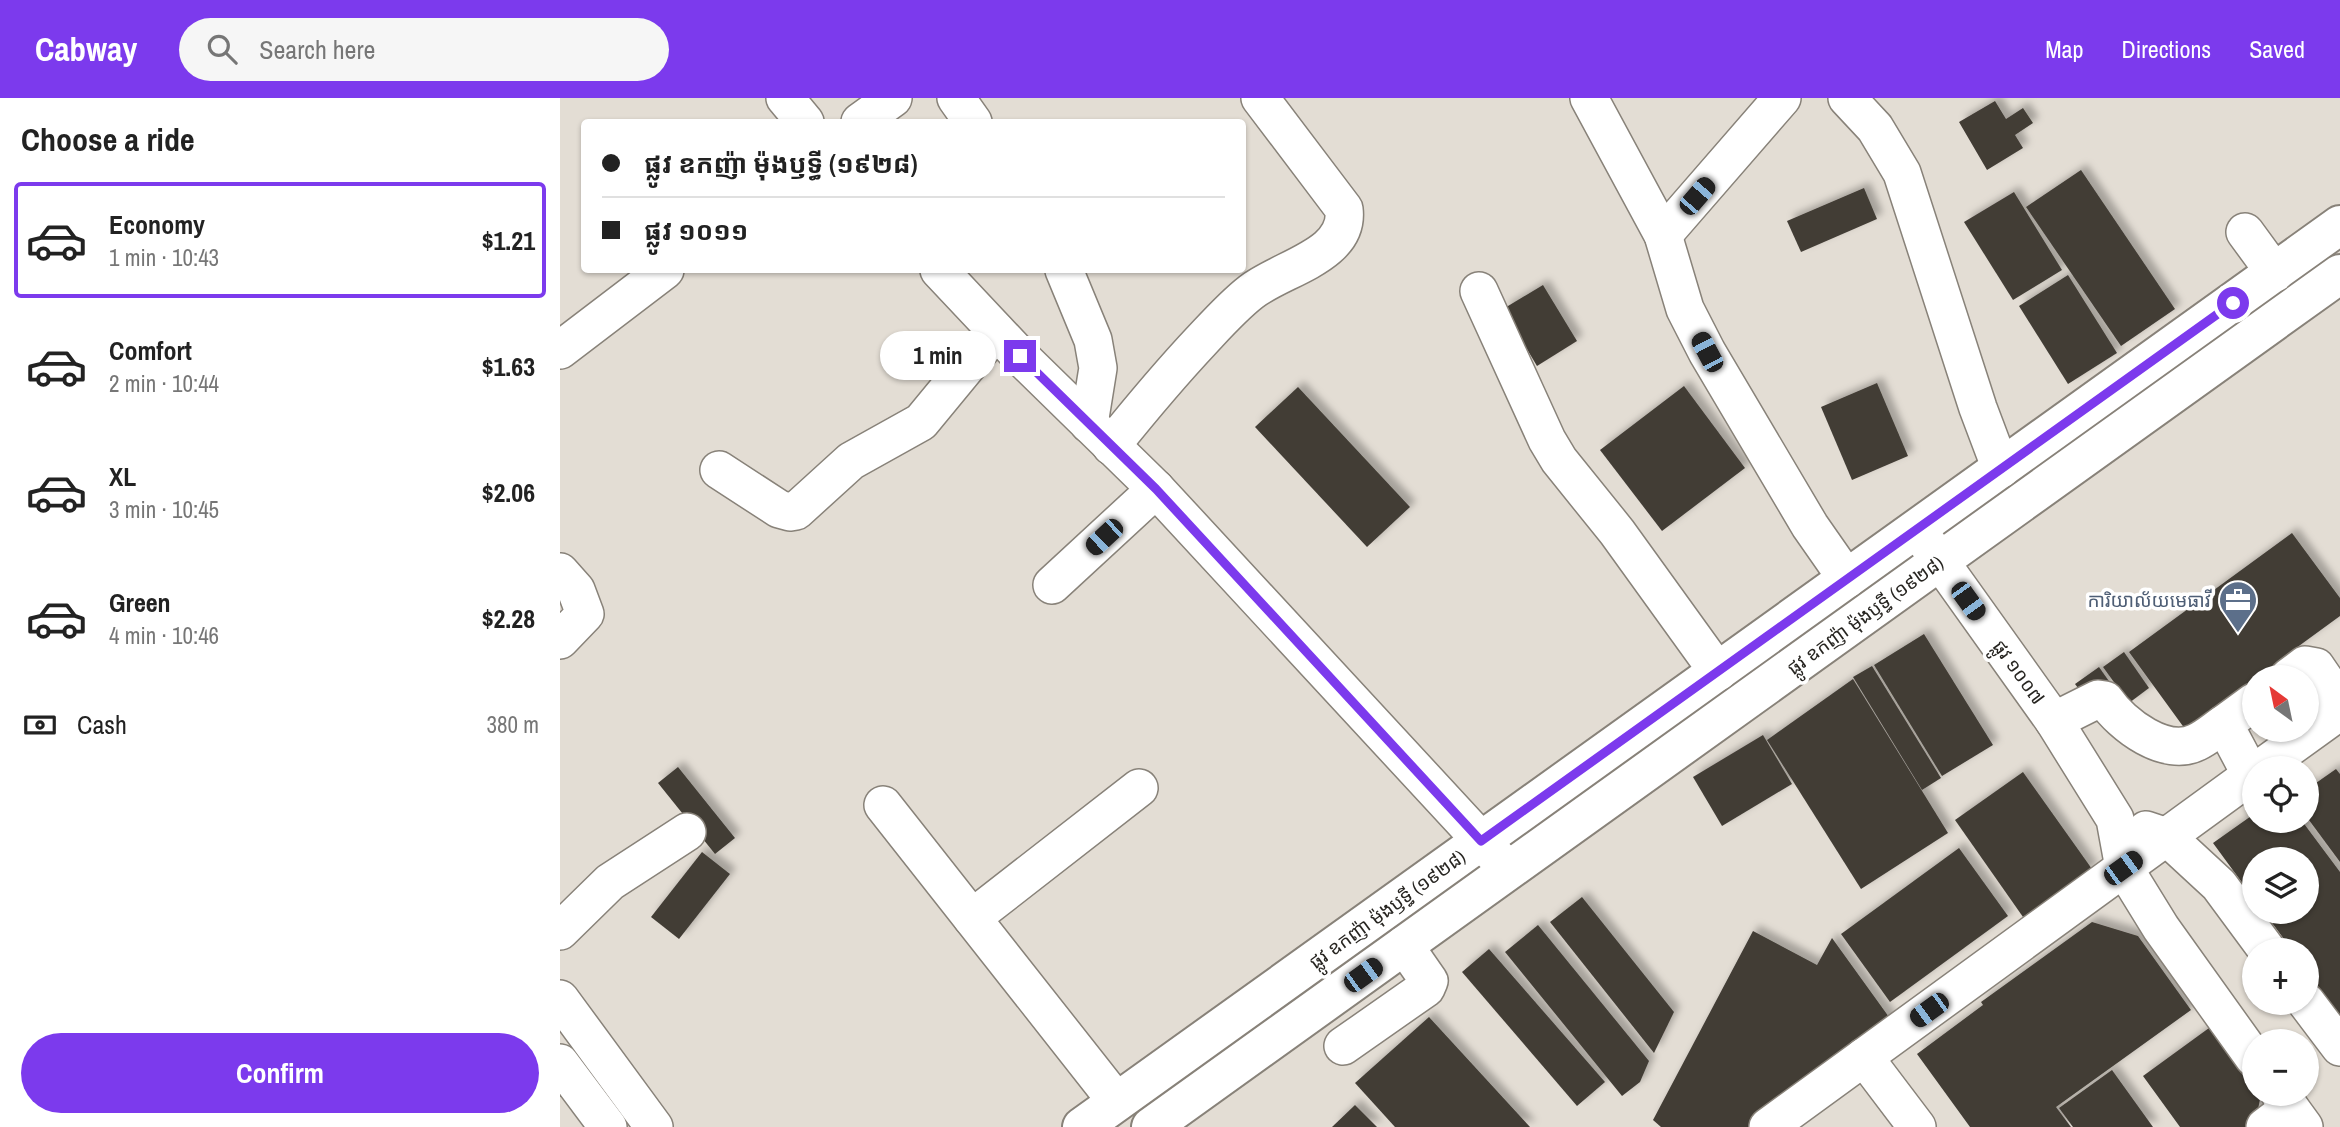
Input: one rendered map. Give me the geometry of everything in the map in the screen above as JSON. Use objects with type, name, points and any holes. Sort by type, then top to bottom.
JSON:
[{"type":"main road","name":"ផ្លូវ ឧកញ៉ា ម៉ុងឫទ្ធី (១៩២៨)","points":[[1082,1127],[2340,225]]},
{"type":"main road","name":"ផ្លូវ ឧកញ៉ា ម៉ុងឫទ្ធី (១៩២៨)","points":[[1151,1127],[2340,274]]},
{"type":"street","points":[[785,98],[802,119]]},
{"type":"street","points":[[864,119],[893,98]]},
{"type":"street","points":[[956,98],[971,119]]},
{"type":"street","points":[[1100,435],[1165,380],[1252,290],[1327,250],[1342,231],[1344,209],[1259,98]]},
{"type":"street","points":[[1589,98],[1663,235],[1685,309],[1707,352],[1810,526],[1847,579]]},
{"type":"street","points":[[1663,235],[1782,98]]},
{"type":"street","points":[[1847,98],[1875,128],[1902,173],[1978,408],[2001,469]]},
{"type":"street","points":[[2245,232],[2275,273]]},
{"type":"street","points":[[560,349],[661,273]]},
{"type":"street","points":[[942,273],[996,331],[1156,489],[1508,871]]},
{"type":"street","points":[[1065,273],[1093,340],[1098,368],[1100,435]]},
{"type":"street","points":[[1479,291],[1547,440],[1559,460],[1617,532],[1718,672]]},
{"type":"street","points":[[719,470],[779,509],[796,511],[851,460],[921,422],[996,331]]},
{"type":"street","points":[[1052,585],[1156,489]]},
{"type":"street","name":"ផ្លូវ ១០០៧","points":[[1917,529],[2054,721],[2115,819],[2123,868],[2161,928],[2242,1041]]},
{"type":"street","points":[[560,572],[576,590],[585,614],[560,640]]},
{"type":"street","points":[[2319,671],[2340,702]]},
{"type":"street","points":[[2054,721],[2098,699],[2105,700],[2119,718],[2136,730],[2172,747],[2196,743],[2242,711]]},
{"type":"street","points":[[2277,756],[2340,711]]},
{"type":"street","points":[[2224,724],[2245,756]]},
{"type":"street","points":[[1768,1127],[2242,782]]},
{"type":"street","points":[[972,918],[1139,788]]},
{"type":"street","points":[[883,805],[1117,1102]]},
{"type":"street","points":[[2115,819],[2167,837],[2219,885],[2258,938]]},
{"type":"street","points":[[560,931],[610,882],[687,832]]},
{"type":"street","points":[[1343,1046],[1426,988],[1429,981],[1405,945]]},
{"type":"street","points":[[560,999],[654,1127]]},
{"type":"street","points":[[2316,1015],[2340,1047]]},
{"type":"street","points":[[1864,1057],[1917,1127]]},
{"type":"street","points":[[560,1063],[608,1127]]},
{"type":"building","points":[[1995,101],[2006,119],[2023,108],[2033,123],[2015,135],[2023,148],[1987,170],[1959,122]]},
{"type":"building","points":[[2081,170],[2175,309],[2121,346],[2026,207]]},
{"type":"building","points":[[1864,188],[1877,219],[1801,252],[1787,221]]},
{"type":"building","points":[[2014,192],[2062,270],[2013,300],[1964,222]]},
{"type":"building","points":[[2068,275],[2117,353],[2068,384],[2019,306]]},
{"type":"building","points":[[1543,285],[1577,341],[1537,366],[1503,309]]},
{"type":"building","points":[[1877,383],[1908,456],[1852,480],[1821,407]]},
{"type":"building","points":[[1684,386],[1745,468],[1662,531],[1600,450]]},
{"type":"building","points":[[1298,387],[1410,507],[1367,547],[1255,427]]},
{"type":"building","points":[[2292,533],[2340,598],[2340,616],[2292,651],[2297,658],[2287,665],[2242,665],[2242,689],[2185,729],[2129,652]]},
{"type":"building","points":[[1924,634],[1993,745],[1942,776],[1874,665]]},
{"type":"building","points":[[2124,652],[2149,688],[2129,703],[2103,667]]},
{"type":"building","points":[[1872,666],[1941,778],[1922,790],[1853,677]]},
{"type":"building","points":[[2099,667],[2111,684],[2087,700],[2075,684]]},
{"type":"building","points":[[1853,679],[1948,833],[1861,889],[1767,740]]},
{"type":"building","points":[[1763,735],[1792,784],[1722,826],[1693,777]]},
{"type":"building","points":[[678,767],[735,838],[715,854],[658,783]]},
{"type":"building","points":[[2336,769],[2340,774],[2340,862],[2319,833],[2319,781]]},
{"type":"building","points":[[2023,772],[2092,869],[2023,917],[1955,820]]},
{"type":"building","points":[[2242,822],[2242,833],[2311,833],[2340,872],[2340,1016],[2319,988],[2319,938],[2283,938],[2273,924],[2319,924],[2319,847],[2242,847],[2242,883],[2213,843]]},
{"type":"building","points":[[1959,848],[2008,916],[1890,1002],[1841,934]]},
{"type":"building","points":[[702,852],[730,874],[679,939],[651,917]]},
{"type":"building","points":[[1582,897],[1674,1012],[1654,1053],[1550,922]]},
{"type":"building","points":[[2092,922],[2138,936],[2191,1010],[2056,1107],[2071,1127],[1970,1127],[1917,1054],[1983,1005],[1981,1002]]},
{"type":"building","points":[[1538,925],[1649,1061],[1640,1082],[1622,1096],[1505,952]]},
{"type":"building","points":[[1753,931],[1817,965],[1832,938],[1894,1024],[1756,1127],[1661,1127],[1653,1120]]},
{"type":"building","points":[[1489,949],[1605,1082],[1577,1106],[1462,972]]},
{"type":"building","points":[[1429,1017],[1530,1127],[1395,1127],[1355,1083]]},
{"type":"building","points":[[2209,1028],[2242,1073],[2242,1106],[2259,1106],[2256,1120],[2247,1127],[2180,1127],[2143,1076]]},
{"type":"building","points":[[2112,1070],[2153,1127],[2073,1127],[2059,1108]]},
{"type":"building","points":[[1355,1105],[1377,1127],[1332,1127]]},
{"type":"place","name":"ការិយាល័យមេធាវី","points":[[2238,634]]},
{"type":"route","points":[[1020,356],[1156,489],[1481,841],[2233,303]]}]
